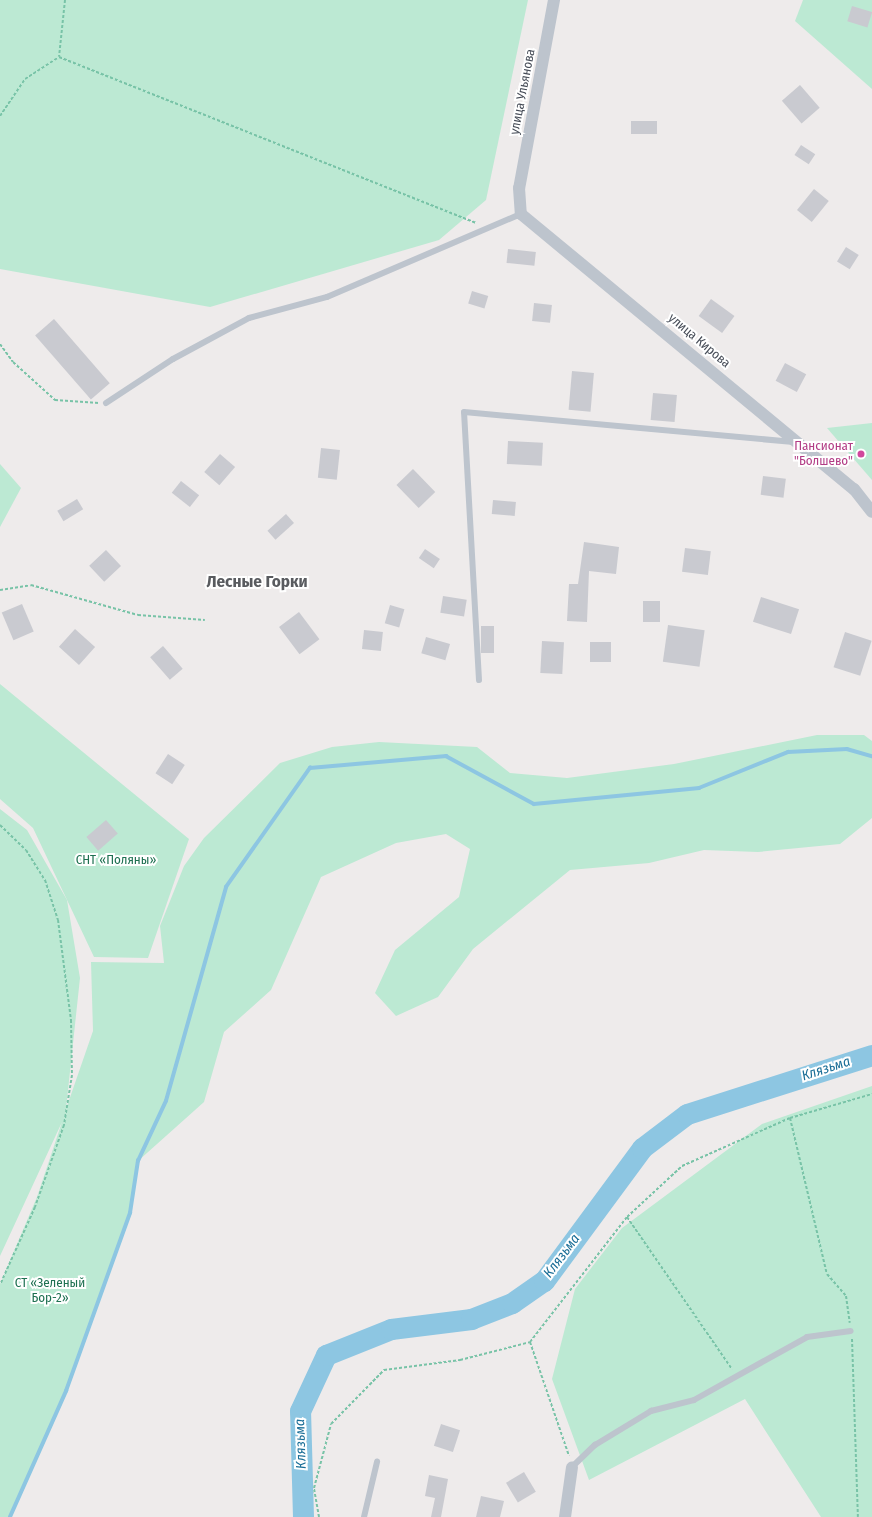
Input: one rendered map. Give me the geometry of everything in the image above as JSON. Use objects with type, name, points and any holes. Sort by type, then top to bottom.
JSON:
[{"type":"street","name":"улица Ульянова","points":[[521,214],[519,188],[554,0]]},
{"type":"street","name":"улица Кирова","points":[[521,214],[854,490],[872,512]]},
{"type":"street","points":[[565,1517],[572,1467]]},
{"type":"lane","points":[[106,403],[173,359],[249,318],[327,297],[485,227],[521,214]]},
{"type":"lane","points":[[479,680],[464,412],[797,442]]},
{"type":"lane","points":[[572,1467],[595,1445],[651,1411],[694,1400],[806,1337],[852,1331]]},
{"type":"lane","points":[[364,1517],[377,1462]]},
{"type":"path","points":[[59,57],[65,0]]},
{"type":"path","points":[[0,116],[25,79],[59,57]]},
{"type":"path","points":[[59,57],[485,227]]},
{"type":"path","points":[[0,344],[13,362],[55,400],[106,403]]},
{"type":"path","points":[[0,590],[31,585],[138,615],[205,620]]},
{"type":"path","points":[[0,825],[26,850],[45,880],[58,920],[71,1020],[72,1074],[64,1125],[35,1207],[0,1285]]},
{"type":"path","points":[[319,1517],[314,1488],[331,1424],[384,1370],[460,1360],[530,1342],[627,1217],[682,1166],[790,1118],[872,1094]]},
{"type":"path","points":[[790,1118],[827,1274],[846,1296],[852,1331],[858,1517]]},
{"type":"path","points":[[627,1217],[736,1376]]},
{"type":"path","points":[[530,1342],[572,1467]]},
{"type":"green space","points":[[0,0],[528,0],[486,200],[439,240],[210,307],[0,269]]},
{"type":"green space","points":[[803,0],[872,0],[872,89],[795,21]]},
{"type":"green space","name":"Пансионат \"Болшево\"","points":[[872,423],[872,480],[827,428]]},
{"type":"green space","points":[[0,464],[21,488],[0,527]]},
{"type":"green space","name":"СНТ «Поляны»","points":[[0,684],[189,839],[148,958],[94,957],[33,828],[0,799]]},
{"type":"green space","name":"СТ «Зеленый Бор-2»","points":[[817,735],[864,735],[872,741],[872,818],[840,844],[758,852],[704,850],[649,863],[570,870],[473,949],[438,997],[396,1016],[375,993],[395,950],[459,897],[470,849],[446,834],[396,843],[321,877],[271,990],[224,1032],[204,1102],[138,1161],[130,1213],[66,1391],[10,1517],[0,1517],[0,1284],[37,1197],[62,1122],[0,1256],[0,809],[27,830],[67,900],[80,978],[66,1109],[93,1031],[91,962],[164,963],[160,926],[184,866],[204,838],[280,763],[332,747],[379,742],[477,747],[510,773],[567,778],[674,764]]},
{"type":"green space","points":[[872,1086],[872,1517],[821,1517],[745,1399],[589,1480],[552,1379],[575,1289],[622,1228],[762,1124]]},
{"type":"building","points":[[852,6],[872,12],[867,27],[847,21]]},
{"type":"building","points":[[800,85],[820,108],[802,123],[782,101]]},
{"type":"building","points":[[631,121],[657,121],[657,134],[631,134]]},
{"type":"building","points":[[801,145],[815,154],[809,164],[794,155]]},
{"type":"building","points":[[814,189],[829,201],[812,222],[797,210]]},
{"type":"building","points":[[846,247],[859,255],[850,269],[837,261]]},
{"type":"building","points":[[508,249],[536,252],[534,266],[507,263]]},
{"type":"building","points":[[472,291],[488,296],[484,308],[468,303]]},
{"type":"building","points":[[711,299],[734,316],[722,333],[699,316]]},
{"type":"building","points":[[534,303],[552,305],[550,323],[532,321]]},
{"type":"building","points":[[54,319],[110,383],[91,400],[35,335]]},
{"type":"building","points":[[785,363],[806,374],[797,392],[776,381]]},
{"type":"building","points":[[572,371],[594,373],[591,412],[569,410]]},
{"type":"building","points":[[653,393],[677,395],[675,422],[651,420]]},
{"type":"building","points":[[508,441],[543,443],[542,466],[507,464]]},
{"type":"building","points":[[321,448],[340,450],[337,480],[318,478]]},
{"type":"building","points":[[220,454],[235,467],[219,485],[204,472]]},
{"type":"building","points":[[413,469],[435,492],[419,508],[396,485]]},
{"type":"building","points":[[763,476],[786,479],[784,498],[761,495]]},
{"type":"building","points":[[181,481],[199,495],[190,507],[172,493]]},
{"type":"building","points":[[77,499],[83,509],[63,521],[57,511]]},
{"type":"building","points":[[493,500],[516,502],[515,516],[492,514]]},
{"type":"building","points":[[286,514],[294,523],[275,540],[267,531]]},
{"type":"building","points":[[584,542],[619,547],[616,574],[589,571],[587,622],[567,621],[569,584],[578,584]]},
{"type":"building","points":[[685,548],[711,551],[708,575],[682,572]]},
{"type":"building","points":[[425,549],[440,559],[434,568],[419,558]]},
{"type":"building","points":[[106,550],[121,566],[104,582],[89,566]]},
{"type":"building","points":[[443,596],[467,600],[464,617],[440,613]]},
{"type":"building","points":[[761,597],[799,609],[791,634],[753,622]]},
{"type":"building","points":[[643,601],[660,601],[660,622],[643,622]]},
{"type":"building","points":[[22,604],[34,632],[13,640],[2,613]]},
{"type":"building","points":[[390,605],[404,609],[399,627],[385,623]]},
{"type":"building","points":[[299,612],[319,639],[299,654],[279,627]]},
{"type":"building","points":[[668,625],[705,630],[699,667],[663,662]]},
{"type":"building","points":[[481,626],[494,626],[494,653],[481,653]]},
{"type":"building","points":[[75,629],[95,647],[79,665],[59,647]]},
{"type":"building","points":[[364,630],[383,632],[381,651],[362,649]]},
{"type":"building","points":[[845,632],[872,641],[860,676],[834,667]]},
{"type":"building","points":[[426,637],[450,644],[445,660],[421,653]]},
{"type":"building","points":[[542,641],[564,642],[562,674],[540,673]]},
{"type":"building","points":[[590,642],[611,642],[611,662],[590,662]]},
{"type":"building","points":[[163,646],[183,669],[170,680],[150,657]]},
{"type":"building","points":[[168,754],[185,765],[172,784],[155,773]]},
{"type":"building","points":[[106,820],[118,834],[98,851],[86,837]]},
{"type":"building","points":[[441,1424],[460,1430],[453,1452],[434,1446]]},
{"type":"building","points":[[524,1472],[536,1492],[518,1503],[506,1483]]},
{"type":"building","points":[[429,1475],[448,1479],[441,1517],[431,1517],[435,1498],[425,1496]]},
{"type":"building","points":[[481,1496],[504,1501],[500,1517],[476,1517]]},
{"type":"waterway","points":[[10,1517],[66,1391],[130,1213],[138,1161],[166,1101],[226,887],[310,768],[446,756],[534,804],[699,788],[788,752],[847,749],[872,756]]},
{"type":"waterway","name":"Клязьма","points":[[303,1517],[300,1411],[326,1355],[391,1329],[471,1319],[512,1303],[544,1281],[642,1148],[687,1114],[872,1055]]},
{"type":"place","name":"Пансионат \"Болшево\"","points":[[861,454]]},
{"type":"district","name":"Лесные Горки","points":[[257,582]]}]
